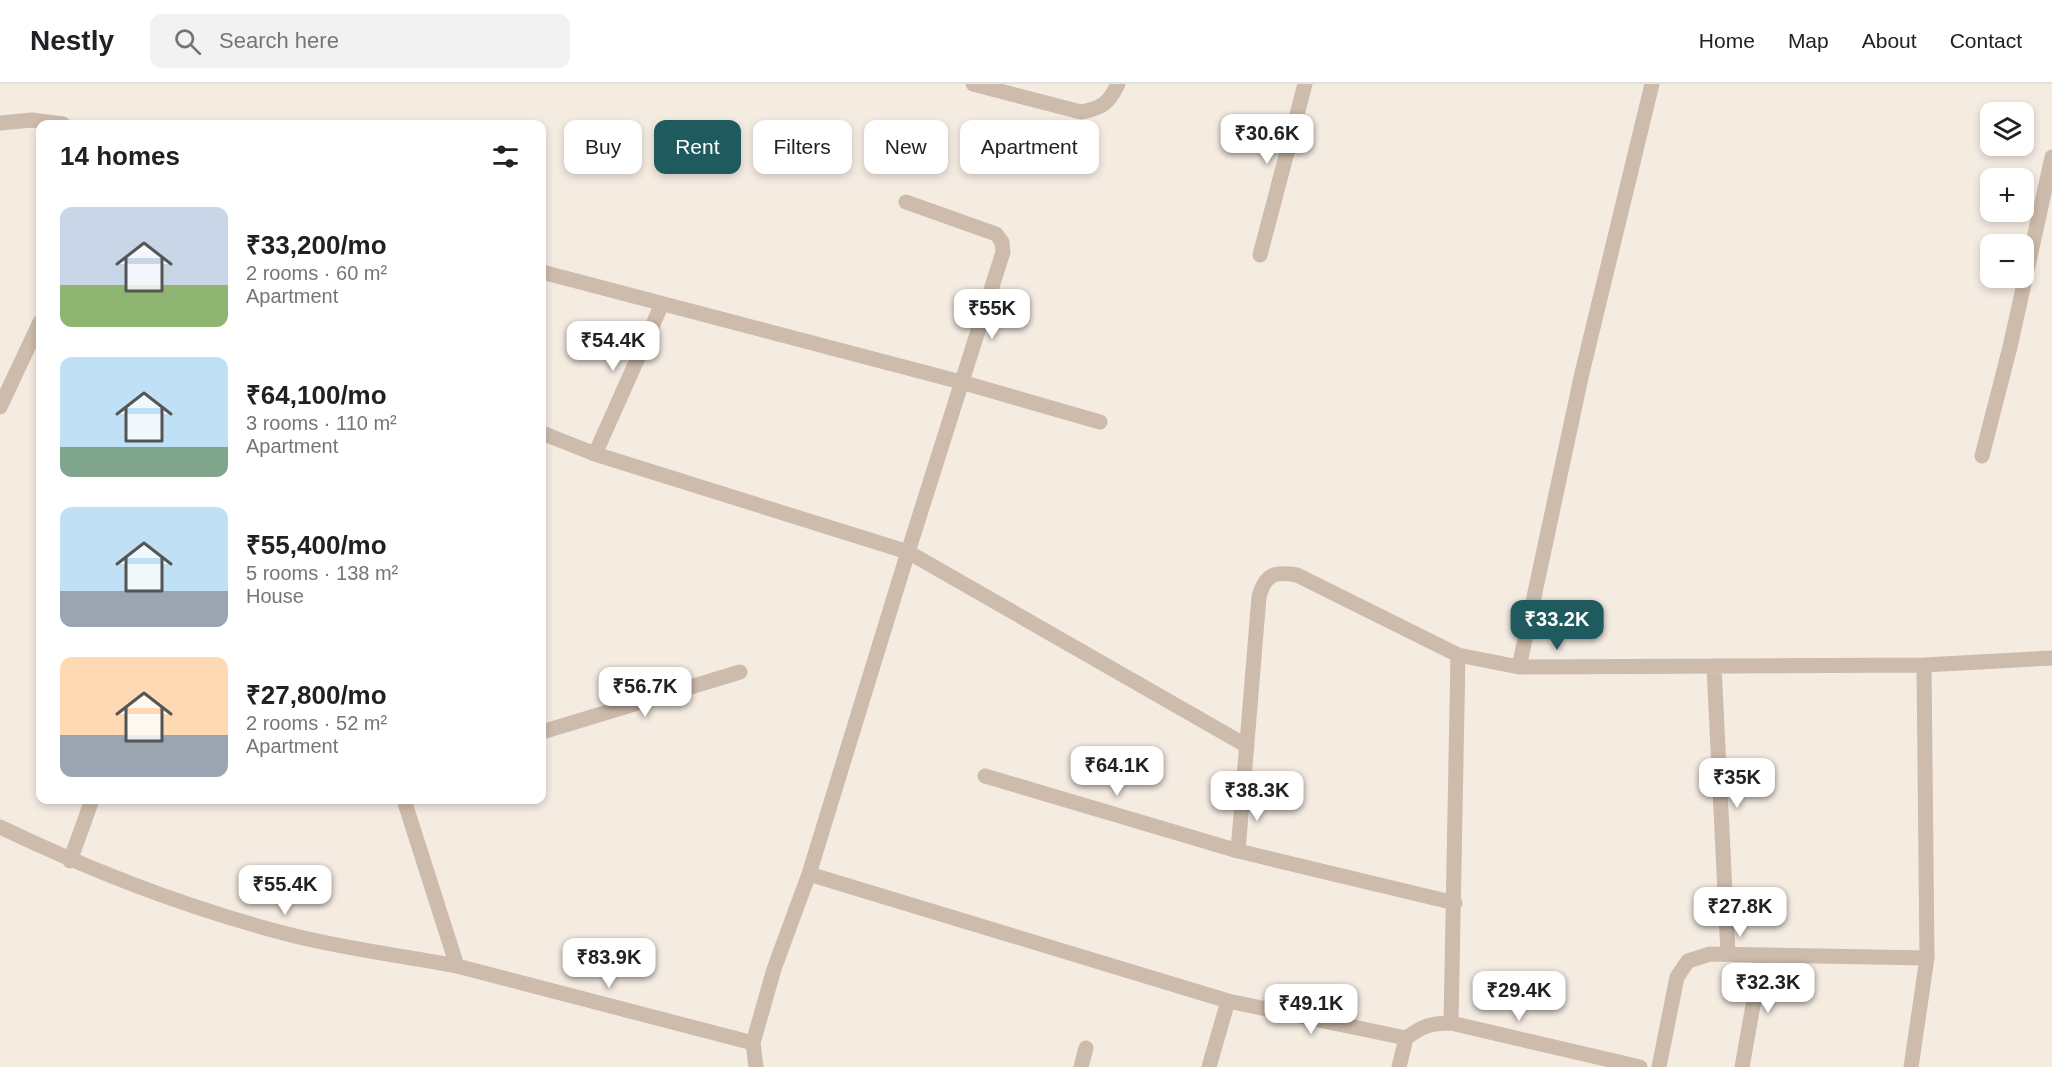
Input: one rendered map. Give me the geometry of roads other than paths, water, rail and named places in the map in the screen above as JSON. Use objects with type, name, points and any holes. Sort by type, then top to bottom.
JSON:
[{"type":"street","points":[[973,84],[1081,112],[1098,109],[1111,98],[1118,84]]},
{"type":"street","points":[[1260,255],[1305,84]]},
{"type":"street","points":[[1519,667],[1582,373],[1652,84]]},
{"type":"street","points":[[0,123],[36,121]]},
{"type":"street","points":[[1982,456],[2010,347],[2052,157]]},
{"type":"street","points":[[756,1067],[753,1043],[774,969],[809,874],[1003,252],[1002,242],[996,234],[906,202]]},
{"type":"street","points":[[546,273],[961,382],[1100,422]]},
{"type":"street","points":[[595,453],[662,304]]},
{"type":"street","points":[[0,407],[36,330]]},
{"type":"street","points":[[546,435],[595,453],[908,552],[1247,746]]},
{"type":"street","points":[[1238,851],[1259,597],[1262,585],[1270,576],[1282,573],[1297,575],[1458,655],[1519,667],[1924,664],[2052,658]]},
{"type":"street","points":[[1451,1023],[1458,655]]},
{"type":"street","points":[[1911,1067],[1927,958],[1924,664]]},
{"type":"street","points":[[1714,666],[1728,954]]},
{"type":"street","points":[[546,731],[740,672]]},
{"type":"street","points":[[985,776],[1238,851],[1455,903]]},
{"type":"street","points":[[70,861],[91,804]]},
{"type":"street","points":[[405,804],[457,966]]},
{"type":"street","points":[[0,827],[70,861],[182,904],[296,937],[457,966],[753,1043]]},
{"type":"street","points":[[809,874],[1227,1001],[1406,1038]]},
{"type":"street","points":[[1659,1067],[1677,977],[1688,961],[1710,954],[1927,958]]},
{"type":"street","points":[[1742,1067],[1762,955]]},
{"type":"street","points":[[1209,1067],[1227,1001]]},
{"type":"street","points":[[1399,1067],[1406,1038],[1422,1026],[1451,1023],[1640,1067]]},
{"type":"street","points":[[1081,1067],[1086,1048]]}]
